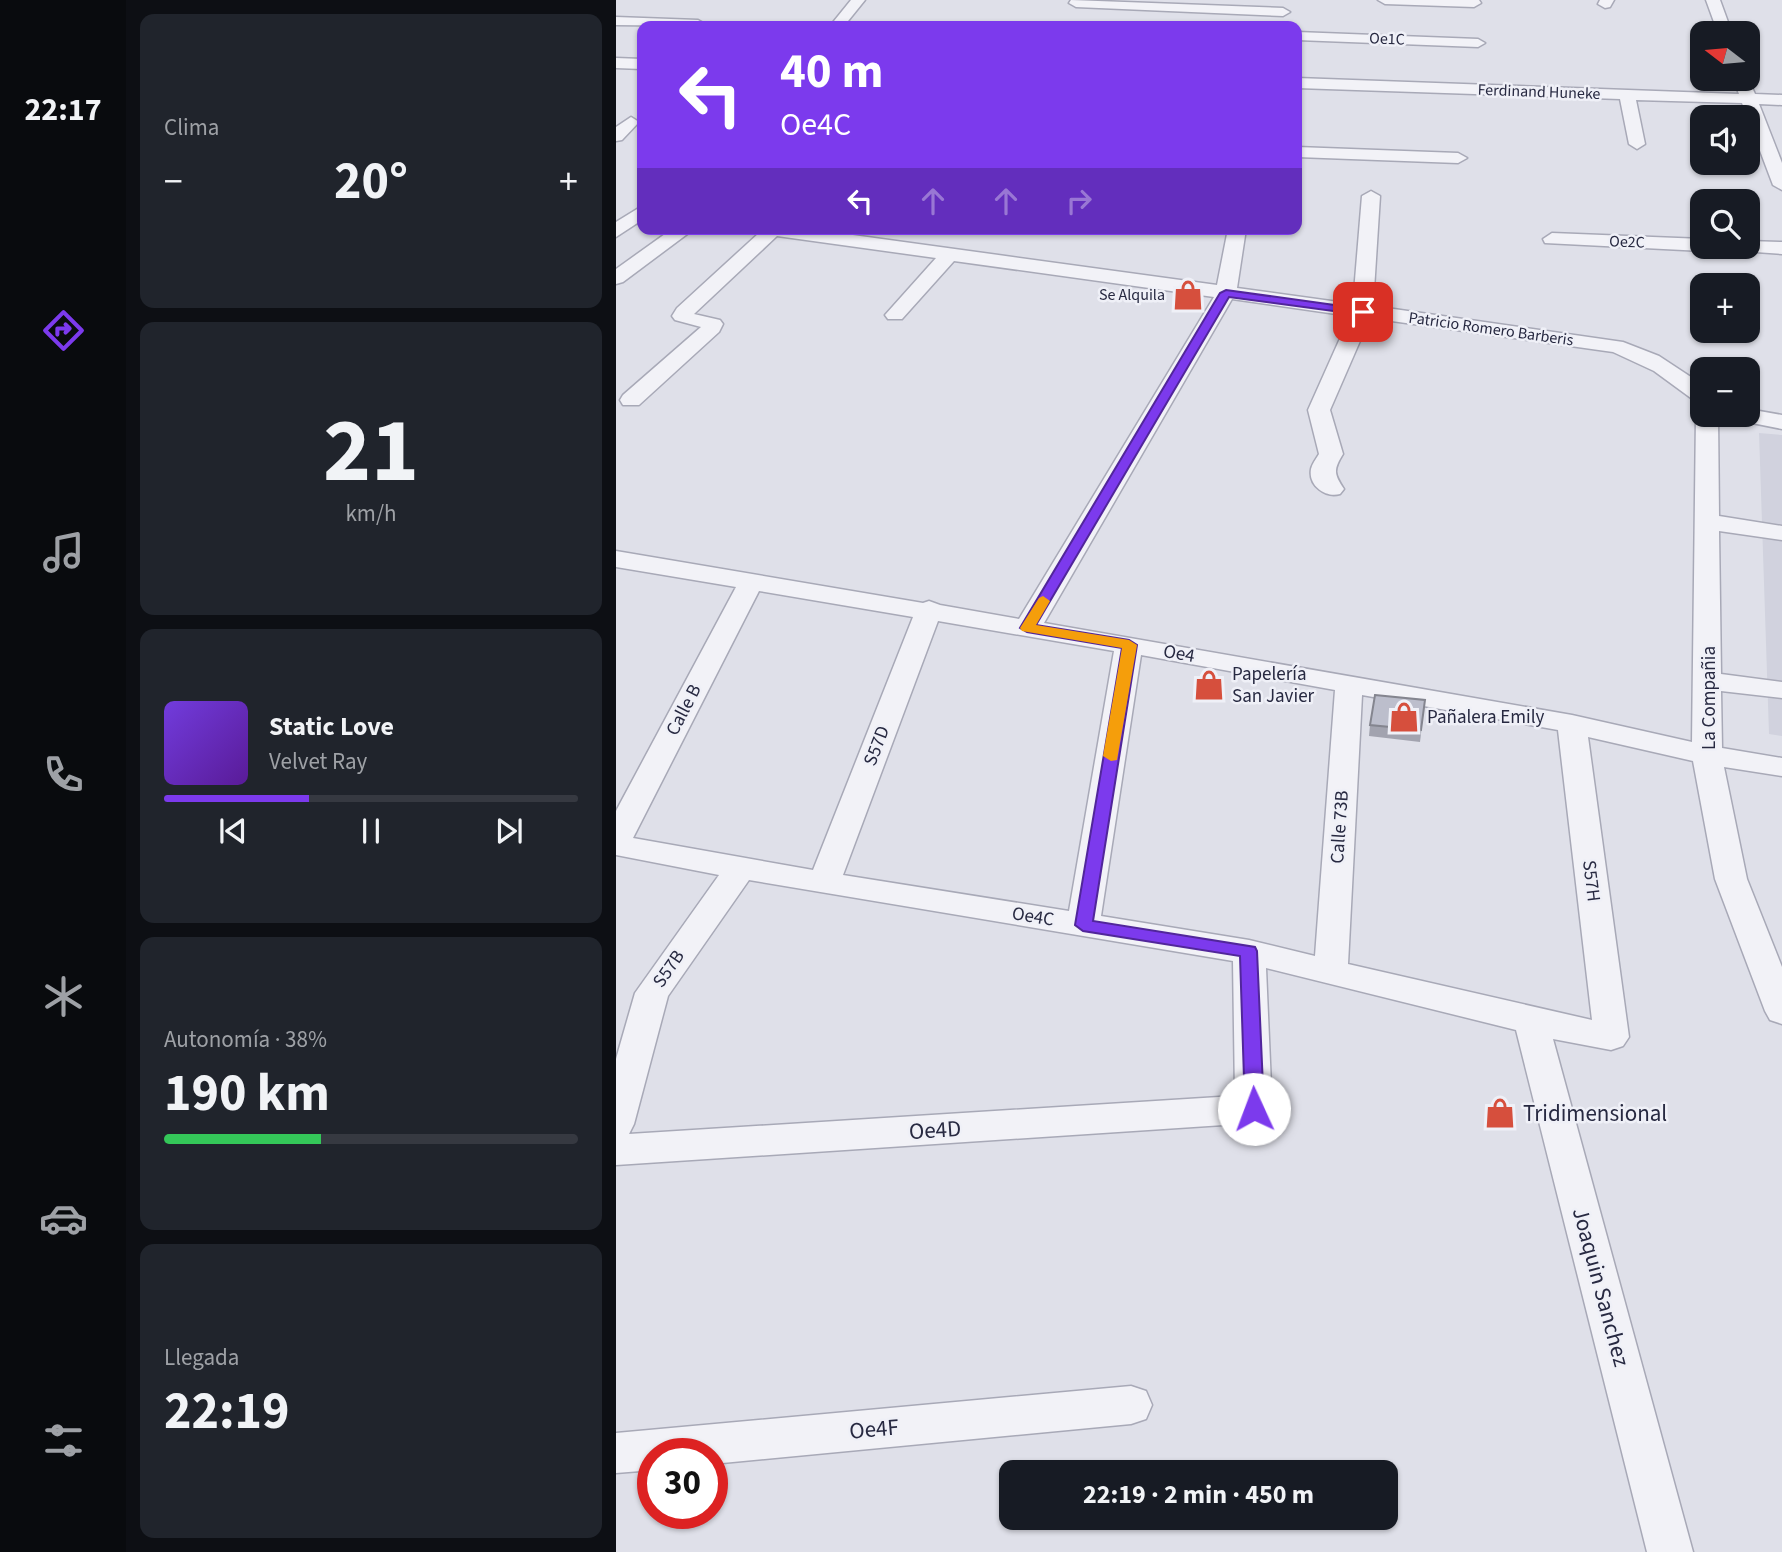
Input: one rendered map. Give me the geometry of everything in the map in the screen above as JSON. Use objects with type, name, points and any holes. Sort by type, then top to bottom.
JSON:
[{"type":"street","points":[[841,21],[858,0]]},
{"type":"street","points":[[1385,0],[1474,3]]},
{"type":"street","points":[[1713,0],[1721,21]]},
{"type":"street","points":[[1076,3],[1283,13]]},
{"type":"street","points":[[616,21],[637,22]]},
{"type":"street","name":"Oe1C","points":[[1302,36],[1478,43]]},
{"type":"street","points":[[616,63],[637,64]]},
{"type":"street","name":"Ferdinand Huneke","points":[[1302,83],[1782,100]]},
{"type":"street","points":[[1746,91],[1782,185]]},
{"type":"street","points":[[1627,95],[1637,144]]},
{"type":"street","points":[[616,136],[631,121]]},
{"type":"street","points":[[1302,152],[1458,158]]},
{"type":"street","points":[[1332,489],[1323,478],[1324,467],[1331,454],[1320,410],[1363,312],[1371,196]]},
{"type":"street","points":[[616,208],[637,211]]},
{"type":"street","points":[[616,232],[637,216]]},
{"type":"street","points":[[616,278],[677,235]]},
{"type":"street","points":[[631,401],[712,328],[713,324],[708,322],[682,316],[765,235]]},
{"type":"street","name":"Patricio Romero Barberis","points":[[806,235],[1616,346],[1644,354],[1690,386]]},
{"type":"street","points":[[1027,628],[1226,293],[1236,235]]},
{"type":"street","name":"Oe2C","points":[[1552,239],[1690,244]]},
{"type":"street","points":[[1760,247],[1782,248]]},
{"type":"street","points":[[895,315],[949,255]]},
{"type":"street","points":[[1760,418],[1782,422]]},
{"type":"street","name":"La Compañia","points":[[1707,427],[1707,755],[1731,879],[1782,1011]]},
{"type":"street","points":[[1708,522],[1782,533]]},
{"type":"street","name":"Oe4","points":[[616,559],[929,610],[1572,724],[1707,755],[1782,767]]},
{"type":"street","name":"Calle B","points":[[616,843],[752,580]]},
{"type":"street","name":"S57D","points":[[824,883],[929,610]]},
{"type":"street","points":[[1083,925],[1129,645]]},
{"type":"street","points":[[1709,681],[1782,690]]},
{"type":"street","name":"Calle 73B","points":[[1331,970],[1349,685]]},
{"type":"street","name":"S57H","points":[[1572,724],[1611,1037]]},
{"type":"street","name":"Oe4C","points":[[616,843],[824,883],[1248,951],[1531,1021],[1611,1037]]},
{"type":"street","name":"S57B","points":[[616,1124],[652,993],[741,868]]},
{"type":"street","name":"Oe4D","points":[[616,1150],[1254,1109],[1248,951]]},
{"type":"street","name":"Joaquin Sanchez","points":[[1531,1021],[1670,1552]]},
{"type":"street","name":"Oe4F","points":[[616,1453],[1131,1405]]},
{"type":"shaded area","points":[[1759,433],[1782,435],[1782,736],[1769,734]]},
{"type":"building","points":[[1375,695],[1425,700],[1421,730],[1370,725]]},
{"type":"slow traffic","points":[[1043,601],[1027,628],[1129,645],[1111,756]]},
{"type":"place","name":"Se Alquila","points":[[1188,295]]},
{"type":"place","name":"Papelería San Javier","points":[[1209,685]]},
{"type":"place","name":"Pañalera Emily","points":[[1404,717]]},
{"type":"place","name":"Tridimensional","points":[[1500,1113]]},
{"type":"route","points":[[1254,1109],[1248,951],[1083,925],[1129,645],[1027,628],[1226,293],[1363,312]]}]
